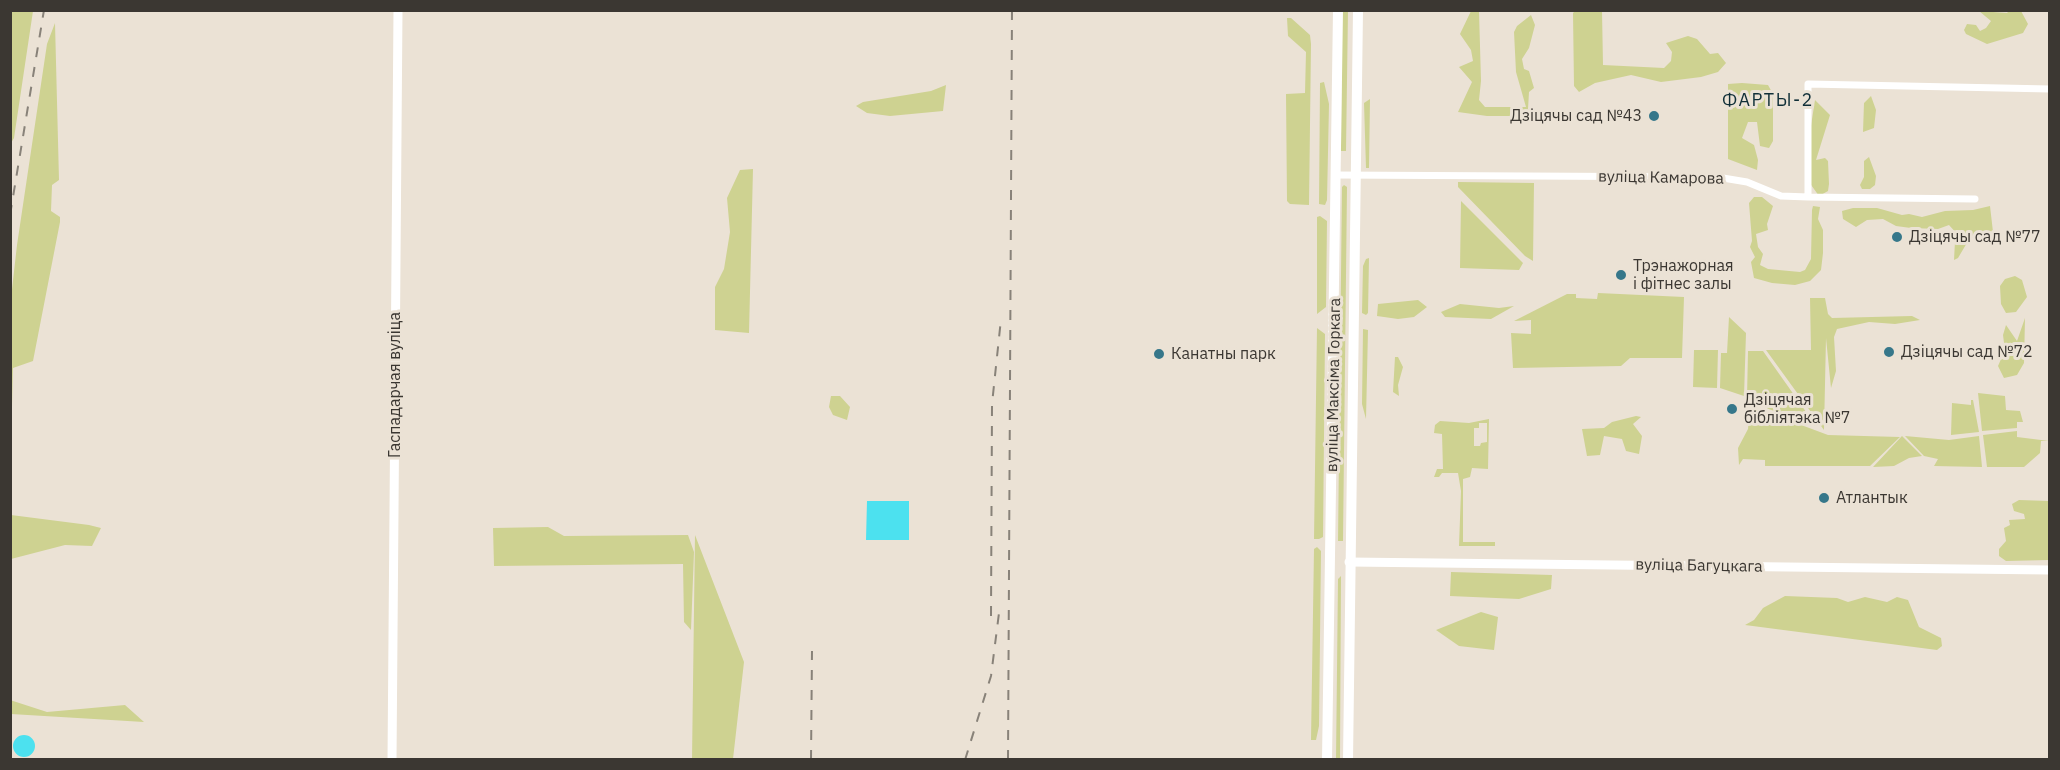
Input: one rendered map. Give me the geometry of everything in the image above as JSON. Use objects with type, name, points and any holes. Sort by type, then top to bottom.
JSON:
[{"type":"main road","name":"вуліца Максіма Горкага","points":[[1327,759],[1338,10]]},
{"type":"main road","name":"вуліца Максіма Горкага","points":[[1347,759],[1358,10]]},
{"type":"main road","points":[[1331,562],[1349,562]]},
{"type":"street","name":"Гаспадарчая вуліца","points":[[392,759],[398,10]]},
{"type":"street","points":[[1808,197],[1808,84],[2049,89]]},
{"type":"street","name":"вуліца Камарова","points":[[1336,175],[1717,177],[1747,182],[1781,196],[1975,199]]},
{"type":"street","name":"вуліца Багуцкага","points":[[1349,562],[2049,570]]},
{"type":"green space","points":[[11,10],[33,11],[14,138],[11,143]]},
{"type":"green space","points":[[1348,10],[1346,151],[1341,151],[1342,11]]},
{"type":"green space","points":[[1471,11],[1479,11],[1481,81],[1479,100],[1485,107],[1526,107],[1516,72],[1514,32],[1517,26],[1531,15],[1535,25],[1529,48],[1522,59],[1524,69],[1529,71],[1534,88],[1529,92],[1528,109],[1558,116],[1487,116],[1458,112],[1472,82],[1459,67],[1473,61],[1471,50],[1460,34]]},
{"type":"green space","points":[[1575,11],[1602,11],[1603,65],[1664,68],[1671,61],[1672,52],[1666,43],[1688,36],[1697,39],[1710,54],[1718,53],[1726,63],[1718,72],[1701,77],[1661,82],[1631,75],[1595,83],[1579,92],[1574,86],[1573,13]]},
{"type":"green space","points":[[1979,11],[2007,13],[2021,11],[2028,24],[2023,33],[1987,44],[1966,34],[1964,30],[1967,24],[1976,25],[1980,31],[1986,28],[1991,21]]},
{"type":"green space","points":[[1287,18],[1291,18],[1310,35],[1309,205],[1290,204],[1287,201],[1286,94],[1305,93],[1306,52],[1288,36]]},
{"type":"green space","points":[[55,23],[59,180],[52,185],[51,211],[60,217],[60,222],[33,361],[13,368],[11,445],[10,307],[47,44]]},
{"type":"green space","points":[[1324,82],[1329,104],[1327,200],[1325,205],[1319,204],[1320,83]]},
{"type":"green space","points":[[1728,84],[1768,85],[1773,94],[1773,141],[1769,148],[1760,146],[1757,122],[1748,122],[1742,138],[1754,145],[1758,160],[1757,170],[1728,159]]},
{"type":"green space","points":[[946,85],[943,111],[890,116],[867,113],[856,106],[863,102],[931,91]]},
{"type":"green space","points":[[1871,96],[1876,110],[1874,128],[1863,132],[1864,103]]},
{"type":"green space","points":[[1370,99],[1369,168],[1366,168],[1364,103]]},
{"type":"green space","points":[[1815,100],[1830,115],[1816,160],[1825,158],[1828,161],[1829,184],[1828,191],[1819,196],[1809,182],[1810,132]]},
{"type":"green space","points":[[1869,157],[1876,176],[1875,185],[1870,189],[1862,189],[1860,185],[1864,177],[1864,161]]},
{"type":"green space","points":[[753,169],[749,333],[715,330],[715,287],[724,269],[730,232],[727,198],[740,170]]},
{"type":"green space","points":[[1458,182],[1534,183],[1533,261],[1525,256],[1458,187]]},
{"type":"green space","points":[[1344,185],[1347,187],[1343,541],[1338,541],[1342,187]]},
{"type":"green space","points":[[1754,197],[1762,197],[1773,206],[1767,224],[1768,230],[1756,234],[1758,247],[1763,254],[1760,265],[1768,269],[1800,272],[1805,270],[1811,259],[1812,210],[1813,206],[1820,207],[1818,219],[1823,230],[1821,270],[1810,281],[1795,285],[1772,283],[1754,278],[1751,262],[1755,257],[1750,247],[1752,241],[1749,203]]},
{"type":"green space","points":[[1461,201],[1523,263],[1519,270],[1460,268]]},
{"type":"green space","points":[[1990,206],[1993,232],[1971,236],[1958,258],[1954,260],[1955,241],[1958,235],[1949,225],[1938,229],[1911,228],[1896,226],[1883,219],[1867,220],[1856,227],[1843,219],[1842,211],[1853,208],[1877,208],[1902,215],[1922,217],[1945,211],[1973,210]]},
{"type":"green space","points":[[1320,216],[1327,221],[1326,307],[1317,314],[1317,217]]},
{"type":"green space","points":[[1369,258],[1368,313],[1366,315],[1362,313],[1363,266]]},
{"type":"green space","points":[[2015,276],[2022,280],[2027,297],[2016,312],[2006,313],[2001,304],[2000,286],[2005,279]]},
{"type":"green space","points":[[1598,293],[1684,297],[1682,358],[1630,358],[1621,366],[1513,368],[1511,333],[1531,334],[1531,320],[1514,321],[1567,294],[1576,294],[1576,298],[1597,299]]},
{"type":"green space","points":[[1810,298],[1825,298],[1828,314],[1832,318],[1912,316],[1920,320],[1895,324],[1869,322],[1837,329],[1834,337],[1836,371],[1831,388],[1826,338],[1824,430],[1766,350],[1811,350]]},
{"type":"green space","points":[[1418,300],[1427,307],[1414,317],[1398,319],[1377,316],[1378,304]]},
{"type":"green space","points":[[1460,304],[1499,308],[1514,306],[1491,319],[1445,317],[1441,312]]},
{"type":"green space","points":[[1729,317],[1746,333],[1744,396],[1720,388],[1721,353],[1727,353]]},
{"type":"green space","points":[[2025,318],[2024,363],[2017,375],[2004,378],[1998,366],[2005,350],[2003,335],[2006,325],[2017,341]]},
{"type":"green space","points":[[1317,328],[1325,334],[1323,537],[1314,539]]},
{"type":"green space","points":[[1363,329],[1368,330],[1366,419],[1362,404]]},
{"type":"green space","points":[[1694,350],[1718,350],[1717,388],[1693,387]]},
{"type":"green space","points":[[1748,351],[1763,351],[1816,426],[1752,403],[1747,397]]},
{"type":"green space","points":[[1395,357],[1398,357],[1403,367],[1398,385],[1399,396],[1393,392]]},
{"type":"green space","points":[[1978,393],[2005,396],[2006,410],[2020,411],[2023,422],[2017,422],[2017,428],[1982,431]]},
{"type":"green space","points":[[831,396],[840,396],[850,407],[847,420],[833,415],[829,407]]},
{"type":"green space","points":[[1971,400],[1973,400],[1979,432],[1951,435],[1952,403],[1971,405]]},
{"type":"green space","points":[[1753,407],[1828,435],[1900,437],[1870,466],[1765,466],[1765,460],[1743,459],[1739,465],[1738,448],[1748,429],[1750,408]]},
{"type":"green space","points":[[1636,416],[1641,417],[1633,424],[1642,436],[1639,454],[1626,451],[1622,439],[1604,436],[1600,455],[1587,456],[1582,429],[1604,428],[1612,422]]},
{"type":"green space","points":[[1489,419],[1488,469],[1472,468],[1470,477],[1463,479],[1463,542],[1495,542],[1495,546],[1459,546],[1461,491],[1458,473],[1442,473],[1439,477],[1434,477],[1437,469],[1443,469],[1442,434],[1434,433],[1435,425],[1440,421],[1469,423]],"holes":[[[1479,423],[1487,423],[1487,442],[1474,446],[1474,428],[1479,428]]]},
{"type":"green space","points":[[2017,431],[2017,437],[2049,441],[2041,441],[2040,453],[2024,467],[1987,467],[1983,435]]},
{"type":"green space","points":[[1902,436],[1922,456],[1909,458],[1894,466],[1873,467]]},
{"type":"green space","points":[[1905,436],[1949,440],[1979,436],[1982,467],[1934,466],[1938,459],[1924,456]]},
{"type":"green space","points":[[2019,500],[2049,501],[2049,560],[2006,561],[1999,556],[1999,549],[2006,541],[2004,528],[2010,525],[2009,520],[2025,519],[2024,514],[2014,511],[2012,504]]},
{"type":"green space","points":[[11,515],[101,528],[92,546],[65,545],[11,559]]},
{"type":"green space","points":[[548,527],[564,536],[688,535],[694,552],[691,630],[684,622],[683,564],[494,566],[493,528]]},
{"type":"green space","points":[[695,535],[744,662],[733,759],[692,759]]},
{"type":"green space","points":[[1317,547],[1321,551],[1319,726],[1316,740],[1311,740],[1314,549]]},
{"type":"green space","points":[[1451,572],[1552,575],[1551,589],[1519,599],[1450,596]]},
{"type":"green space","points":[[1341,576],[1340,759],[1336,760],[1338,579]]},
{"type":"green space","points":[[1785,596],[1837,598],[1848,602],[1865,597],[1887,602],[1897,597],[1908,600],[1919,627],[1941,638],[1942,646],[1937,650],[1745,625],[1754,620],[1763,608]]},
{"type":"green space","points":[[1481,612],[1498,617],[1494,650],[1459,646],[1436,630]]},
{"type":"green space","points":[[10,700],[47,712],[125,705],[144,722],[11,714]]},
{"type":"water","points":[[867,501],[909,501],[909,540],[866,540]]},
{"type":"water","points":[[24,735],[32,738],[35,746],[32,754],[24,757],[16,754],[13,746],[16,738]]},
{"type":"railway","points":[[10,215],[44,10]]},
{"type":"railway","points":[[1008,760],[1012,10]]},
{"type":"railway","points":[[991,616],[992,404],[1001,319]]},
{"type":"railway","points":[[965,760],[991,676],[999,613]]},
{"type":"railway","points":[[811,760],[812,651]]},
{"type":"place","name":"Дзіцячы сад №43","points":[[1654,116]]},
{"type":"place","name":"Дзіцячы сад №77","points":[[1897,237]]},
{"type":"place","name":"Трэнажорная і фітнес залы","points":[[1621,275]]},
{"type":"place","name":"Дзіцячы сад №72","points":[[1889,352]]},
{"type":"place","name":"Канатны парк","points":[[1159,354]]},
{"type":"place","name":"Дзіцячая бібліятэка №7","points":[[1732,409]]},
{"type":"place","name":"Атлантык","points":[[1824,498]]},
{"type":"district","name":"ФАРТЫ-2","points":[[1768,101]]}]
